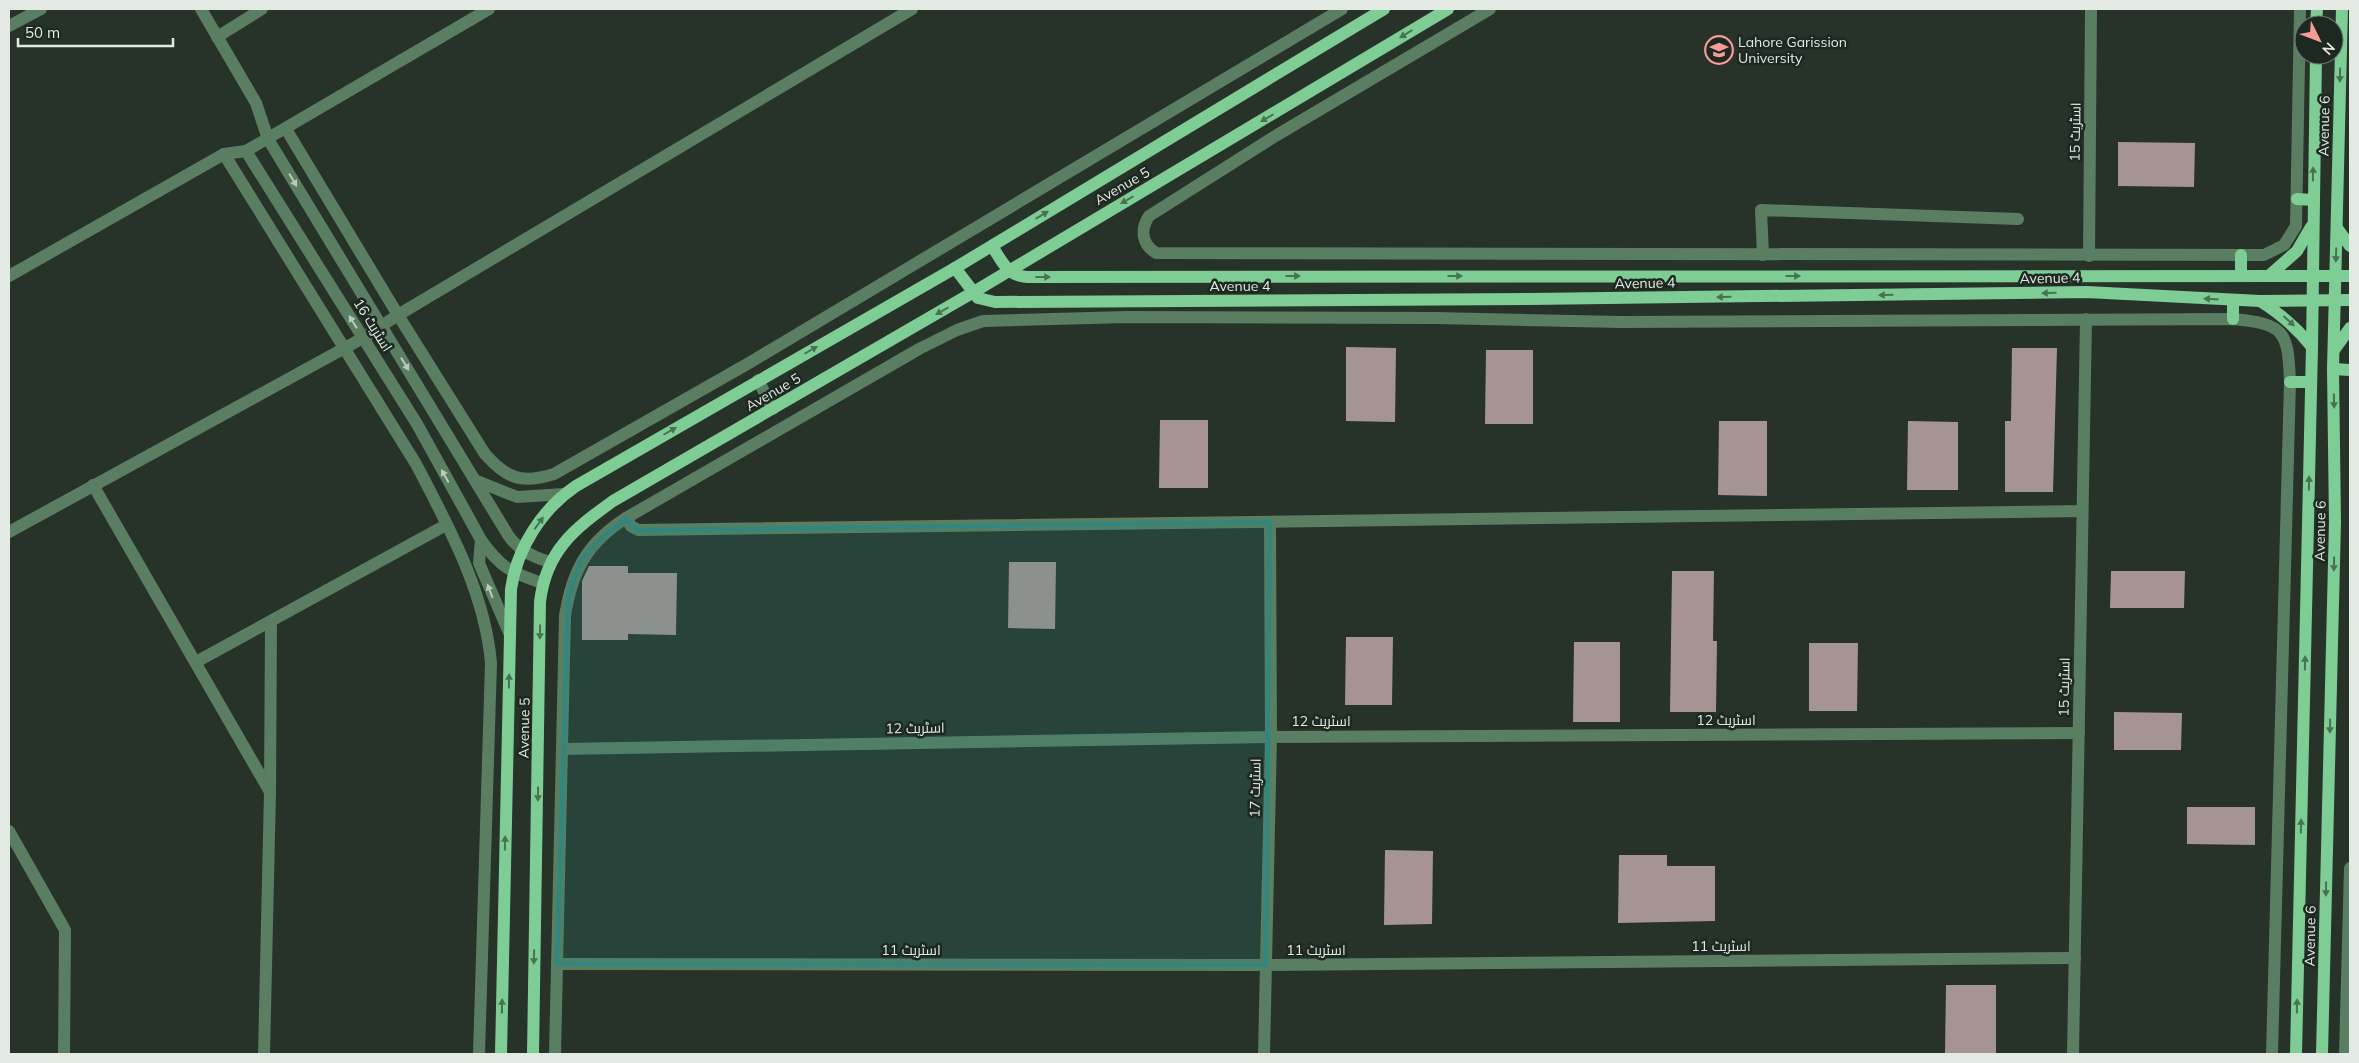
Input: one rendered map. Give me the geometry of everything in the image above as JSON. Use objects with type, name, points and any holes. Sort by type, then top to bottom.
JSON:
[{"type":"main road","name":"Avenue 5","points":[[501,1054],[510,635],[514,573],[522,550],[536,525],[564,494],[758,380],[955,268],[1384,9]]},
{"type":"main road","name":"Avenue 5","points":[[532,1054],[542,583],[550,562],[567,537],[581,524],[613,501],[972,293],[1448,9]]},
{"type":"main road","name":"Avenue 6","points":[[2322,1054],[2336,522],[2333,369],[2337,228],[2344,198],[2342,9]]},
{"type":"main road","name":"Avenue 6","points":[[2296,1054],[2312,347],[2316,65]]},
{"type":"main road","points":[[2297,199],[2313,200]]},
{"type":"main road","points":[[2271,274],[2297,251],[2308,237],[2313,222]]},
{"type":"main road","points":[[2337,228],[2350,246]]},
{"type":"main road","points":[[992,246],[1008,271]]},
{"type":"main road","points":[[2241,256],[2241,274]]},
{"type":"main road","points":[[955,268],[972,293]]},
{"type":"main road","name":"Avenue 4","points":[[1008,271],[1017,277],[2241,274],[2350,276]]},
{"type":"main road","name":"Avenue 4","points":[[972,293],[978,298],[995,302],[1530,299],[2086,292],[2260,301],[2350,300]]},
{"type":"main road","points":[[2233,300],[2233,319]]},
{"type":"main road","points":[[2260,301],[2280,313],[2297,328],[2312,347]]},
{"type":"main road","points":[[2334,350],[2350,328]]},
{"type":"main road","points":[[2333,369],[2350,370]]},
{"type":"main road","points":[[2290,382],[2311,382]]},
{"type":"street","points":[[9,26],[41,9]]},
{"type":"street","name":"اسٹریٹ 16","points":[[201,9],[256,103],[268,139],[514,545],[550,562]]},
{"type":"street","points":[[217,37],[262,9]]},
{"type":"street","points":[[9,276],[224,154],[246,151],[286,129],[476,12],[489,9]]},
{"type":"street","points":[[9,532],[92,484],[382,327],[398,315],[912,9]]},
{"type":"street","points":[[286,129],[398,315],[485,454],[497,468],[507,474],[522,479],[536,480],[554,474],[758,358],[1342,9]]},
{"type":"street","points":[[1490,9],[1277,135],[1149,216],[1142,233],[1145,242],[1156,253],[2264,255],[2284,245],[2296,226],[2300,9]]},
{"type":"street","name":"اسٹریٹ 15","points":[[2089,256],[2091,9]]},
{"type":"street","name":"اسٹریٹ 16","points":[[246,151],[417,424],[481,540]]},
{"type":"street","points":[[224,154],[416,464],[446,525],[481,605],[489,638],[491,664],[479,1054]]},
{"type":"street","points":[[1763,255],[1761,210],[2018,219]]},
{"type":"street","points":[[555,1054],[565,616],[568,595],[582,558],[613,527],[626,518],[919,349],[957,330],[983,321],[1127,317],[1436,318],[1622,322],[2233,319],[2268,324],[2282,334],[2289,354],[2290,382],[2272,1054]]},
{"type":"street","name":"اسٹریٹ 15","points":[[2073,1054],[2086,319]]},
{"type":"street","points":[[758,380],[773,409]]},
{"type":"street","points":[[476,481],[518,497],[564,494]]},
{"type":"street","points":[[92,484],[270,792]]},
{"type":"street","points":[[626,518],[631,526],[638,530],[2082,511]]},
{"type":"street","name":"اسٹریٹ 17","points":[[1264,1054],[1271,737],[1270,522]]},
{"type":"street","points":[[196,662],[446,525]]},
{"type":"street","points":[[481,540],[493,557],[514,573],[542,583]]},
{"type":"street","name":"Avenue 5","points":[[481,540],[479,563],[510,635]]},
{"type":"street","points":[[264,1054],[270,792],[271,622]]},
{"type":"street","name":"اسٹریٹ 12","points":[[563,750],[1271,737],[2079,733]]},
{"type":"street","points":[[9,831],[65,930],[64,1054]]},
{"type":"street","points":[[2345,1054],[2350,868]]},
{"type":"street","name":"اسٹریٹ 11","points":[[557,964],[1266,965],[2075,958]]},
{"type":"highlighted area","points":[[626,518],[638,530],[1270,522],[1266,965],[557,964],[568,595],[582,558],[598,541]]},
{"type":"building","points":[[2118,142],[2195,143],[2194,187],[2118,186]]},
{"type":"building","points":[[1346,347],[1396,348],[1395,422],[1346,421]]},
{"type":"building","points":[[2012,348],[2057,348],[2053,492],[2005,492],[2005,421],[2011,421]]},
{"type":"building","points":[[1486,350],[1533,350],[1533,424],[1485,424]]},
{"type":"building","points":[[1160,420],[1208,420],[1208,488],[1159,488]]},
{"type":"building","points":[[1719,421],[1767,421],[1767,496],[1718,495]]},
{"type":"building","points":[[1908,421],[1958,422],[1958,490],[1907,490]]},
{"type":"building","points":[[1009,562],[1056,562],[1055,629],[1008,628]]},
{"type":"building","points":[[589,566],[628,566],[628,573],[677,573],[676,635],[628,634],[628,640],[582,640],[582,581]]},
{"type":"building","points":[[1672,571],[1714,571],[1713,641],[1717,641],[1716,712],[1670,712]]},
{"type":"building","points":[[2111,571],[2185,571],[2184,608],[2110,608]]},
{"type":"building","points":[[1346,637],[1393,637],[1392,705],[1345,705]]},
{"type":"building","points":[[1574,642],[1620,642],[1620,722],[1573,722]]},
{"type":"building","points":[[1809,643],[1858,643],[1857,711],[1809,711]]},
{"type":"building","points":[[2114,712],[2182,713],[2181,750],[2114,750]]},
{"type":"building","points":[[2187,807],[2255,807],[2255,845],[2187,844]]},
{"type":"building","points":[[1385,850],[1433,851],[1432,924],[1384,925]]},
{"type":"building","points":[[1619,855],[1667,855],[1667,866],[1715,866],[1715,921],[1618,923]]},
{"type":"building","points":[[1946,985],[1996,985],[1996,1054],[1945,1054]]},
{"type":"place","name":"Lahore Garission University","points":[[1719,50]]}]
